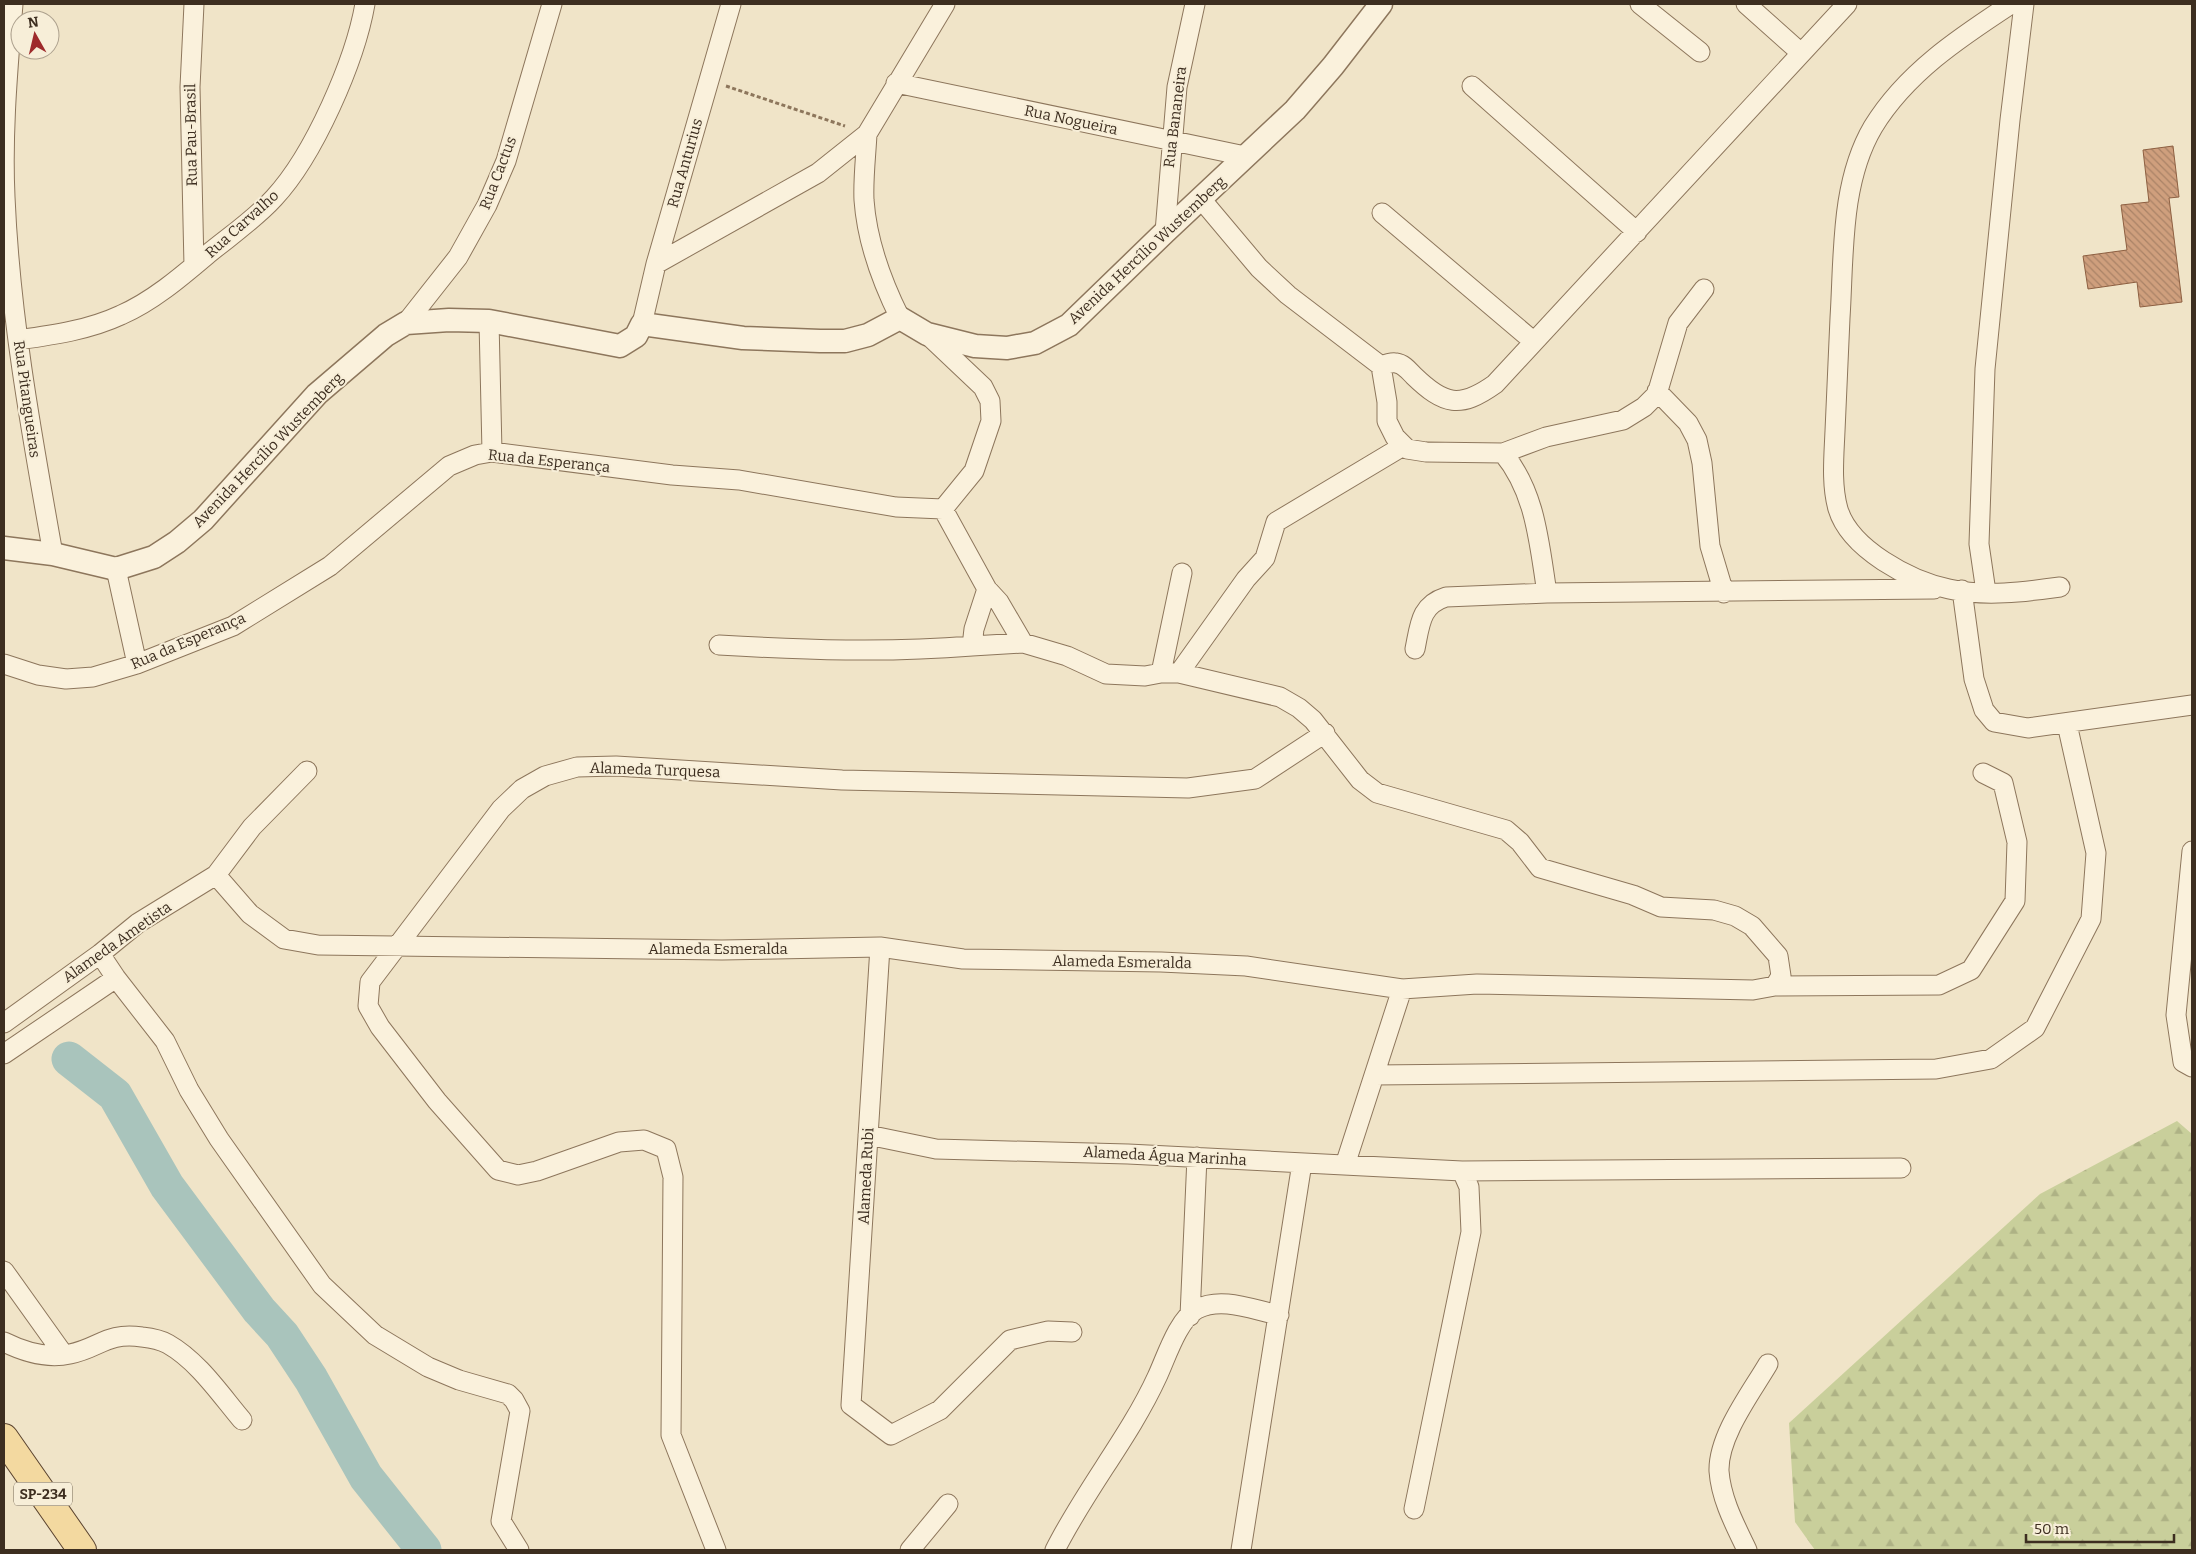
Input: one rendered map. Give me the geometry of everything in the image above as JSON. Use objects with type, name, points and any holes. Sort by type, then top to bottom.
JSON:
[{"type":"main road","name":"SP-234","points":[[4,1438],[82,1550]]},
{"type":"street","name":"Rua Pitangueiras","points":[[13,4],[5,114],[4,158],[8,247],[18,340],[33,442],[53,554]]},
{"type":"street","name":"Rua Pau-Brasil","points":[[194,4],[190,87],[194,266]]},
{"type":"street","name":"Rua Carvalho","points":[[18,340],[75,331],[122,315],[163,290],[274,198],[302,163],[324,121],[348,61],[365,4]]},
{"type":"street","name":"Rua Cactus","points":[[406,323],[458,256],[487,205],[506,161],[552,4]]},
{"type":"street","name":"Rua Anturius","points":[[642,324],[656,264],[731,4]]},
{"type":"street","points":[[656,264],[818,173],[867,134],[945,4]]},
{"type":"street","name":"Rua Bananeira","points":[[1165,232],[1170,141],[1177,88],[1194,4]]},
{"type":"street","name":"Avenida Hercílio Wustemberg","points":[[900,318],[927,334],[975,346],[1007,348],[1035,343],[1070,325],[1165,232],[1295,110],[1333,66],[1381,4]]},
{"type":"street","points":[[1640,4],[1700,52]]},
{"type":"street","points":[[1746,4],[1801,53]]},
{"type":"street","points":[[1381,366],[1394,362],[1402,365],[1432,394],[1448,401],[1466,400],[1481,394],[1494,384],[1847,4]]},
{"type":"street","points":[[1955,590],[1915,578],[1866,549],[1845,524],[1838,509],[1834,479],[1839,342],[1847,210],[1858,164],[1872,129],[1901,88],[1953,42],[2011,4]]},
{"type":"street","points":[[1986,592],[1979,544],[1985,369],[2010,120],[2024,4]]},
{"type":"street","name":"Rua Nogueira","points":[[896,83],[1245,156]]},
{"type":"street","points":[[1472,86],[1637,232]]},
{"type":"street","points":[[642,324],[743,338],[820,342],[845,340],[868,335],[900,318],[885,288],[873,255],[867,222],[864,198],[867,134]]},
{"type":"street","points":[[1201,199],[1259,268],[1295,300],[1381,366],[1387,402],[1387,421],[1395,437],[1407,449],[1426,452],[1502,453],[1546,437],[1624,420],[1644,407],[1657,391],[1678,323],[1704,289]]},
{"type":"street","points":[[1382,213],[1533,341]]},
{"type":"street","name":"Avenida Hercílio Wustemberg","points":[[116,569],[154,557],[177,542],[203,520],[318,394],[386,335],[406,323],[450,320],[489,321],[611,346],[620,346],[629,342],[642,324]]},
{"type":"street","points":[[489,321],[492,452]]},
{"type":"street","points":[[927,334],[983,387],[990,401],[991,421],[974,471],[943,510],[987,589],[999,602],[1023,643]]},
{"type":"street","points":[[1657,391],[1688,423],[1697,440],[1702,463],[1710,546],[1724,593]]},
{"type":"street","points":[[1170,673],[1246,578],[1265,558],[1276,522],[1404,446]]},
{"type":"street","name":"Rua da Esperança","points":[[4,664],[38,675],[66,679],[93,677],[137,664],[233,626],[330,566],[449,466],[475,455],[492,452],[672,475],[739,480],[896,507],[943,510]]},
{"type":"street","points":[[1502,453],[1514,467],[1529,496],[1536,521],[1547,593]]},
{"type":"street","points":[[4,548],[53,554],[116,569],[137,664]]},
{"type":"street","points":[[1170,673],[1182,573]]},
{"type":"street","points":[[1415,649],[1425,610],[1435,601],[1446,597],[1547,593],[1955,590],[2024,592],[2060,587]]},
{"type":"street","points":[[972,646],[974,629],[987,589]]},
{"type":"street","points":[[1955,590],[1974,679],[1984,710],[1994,722],[2028,728],[2192,705]]},
{"type":"street","points":[[720,645],[827,652],[924,651],[1023,643],[1067,656],[1106,674],[1145,676],[1170,673],[1280,697],[1299,708],[1325,733],[1360,780],[1377,793],[1506,830],[1520,842],[1540,868],[1633,895],[1661,907],[1714,910],[1735,916],[1752,926],[1778,956],[1781,976],[1775,986]]},
{"type":"street","points":[[1374,1075],[1936,1069],[1991,1059],[2035,1028],[2091,919],[2096,853],[2067,724]]},
{"type":"street","name":"Alameda Turquesa","points":[[716,1550],[671,1435],[673,1176],[666,1149],[644,1140],[619,1142],[536,1171],[518,1175],[498,1170],[437,1101],[380,1027],[368,1006],[370,982],[397,944],[501,809],[522,789],[545,776],[577,768],[616,766],[842,780],[1188,788],[1255,779],[1325,733]]},
{"type":"street","name":"Alameda Ametista","points":[[4,1023],[100,954],[138,923],[216,875],[252,827],[307,771]]},
{"type":"street","name":"Alameda Esmeralda","points":[[216,875],[250,914],[284,939],[318,945],[397,944],[722,950],[880,947],[963,959],[1161,962],[1246,966],[1363,985],[1402,989],[1477,984],[1753,990],[1775,986],[1939,985],[1971,970],[2014,901],[2017,842],[2003,783],[1983,773]]},
{"type":"street","points":[[2192,851],[2176,1015],[2183,1062],[2192,1067]]},
{"type":"street","name":"Alameda Rubi","points":[[880,947],[851,1405],[891,1435],[940,1410],[1010,1340],[1048,1331],[1072,1332]]},
{"type":"street","points":[[100,954],[116,978],[165,1041],[189,1090],[219,1138],[322,1285],[375,1335],[428,1367],[458,1380],[508,1394],[514,1400],[520,1411],[501,1522],[519,1550]]},
{"type":"street","name":"Alameda Ametista","points":[[4,1054],[116,978]]},
{"type":"street","points":[[1345,1165],[1402,989]]},
{"type":"street","name":"Alameda Água Marinha","points":[[868,1135],[936,1149],[1197,1157],[1462,1171],[1901,1168]]},
{"type":"street","points":[[1190,1316],[1197,1157]]},
{"type":"street","points":[[1241,1550],[1302,1163]]},
{"type":"street","points":[[1414,1510],[1471,1232],[1469,1186],[1462,1171]]},
{"type":"street","points":[[4,1271],[64,1355]]},
{"type":"street","points":[[1055,1550],[1073,1514],[1149,1394],[1179,1329],[1190,1316],[1196,1310],[1220,1302],[1279,1315]]},
{"type":"street","points":[[4,1342],[36,1354],[64,1355],[116,1336],[132,1336],[167,1343],[186,1357],[242,1420]]},
{"type":"street","points":[[1747,1550],[1724,1499],[1719,1470],[1723,1446],[1734,1422],[1768,1364]]},
{"type":"street","points":[[910,1550],[948,1504]]},
{"type":"path","points":[[708,80],[867,134]]},
{"type":"green space","points":[[2177,1121],[2192,1134],[2192,1550],[1815,1550],[1795,1522],[1789,1423],[2040,1194]]},
{"type":"building","points":[[2173,146],[2179,197],[2169,198],[2182,302],[2140,307],[2137,282],[2088,289],[2083,256],[2127,250],[2121,205],[2149,202],[2143,150]]},
{"type":"waterway","points":[[69,1059],[115,1095],[167,1186],[259,1310],[282,1335],[311,1379],[366,1477],[424,1550]]}]
